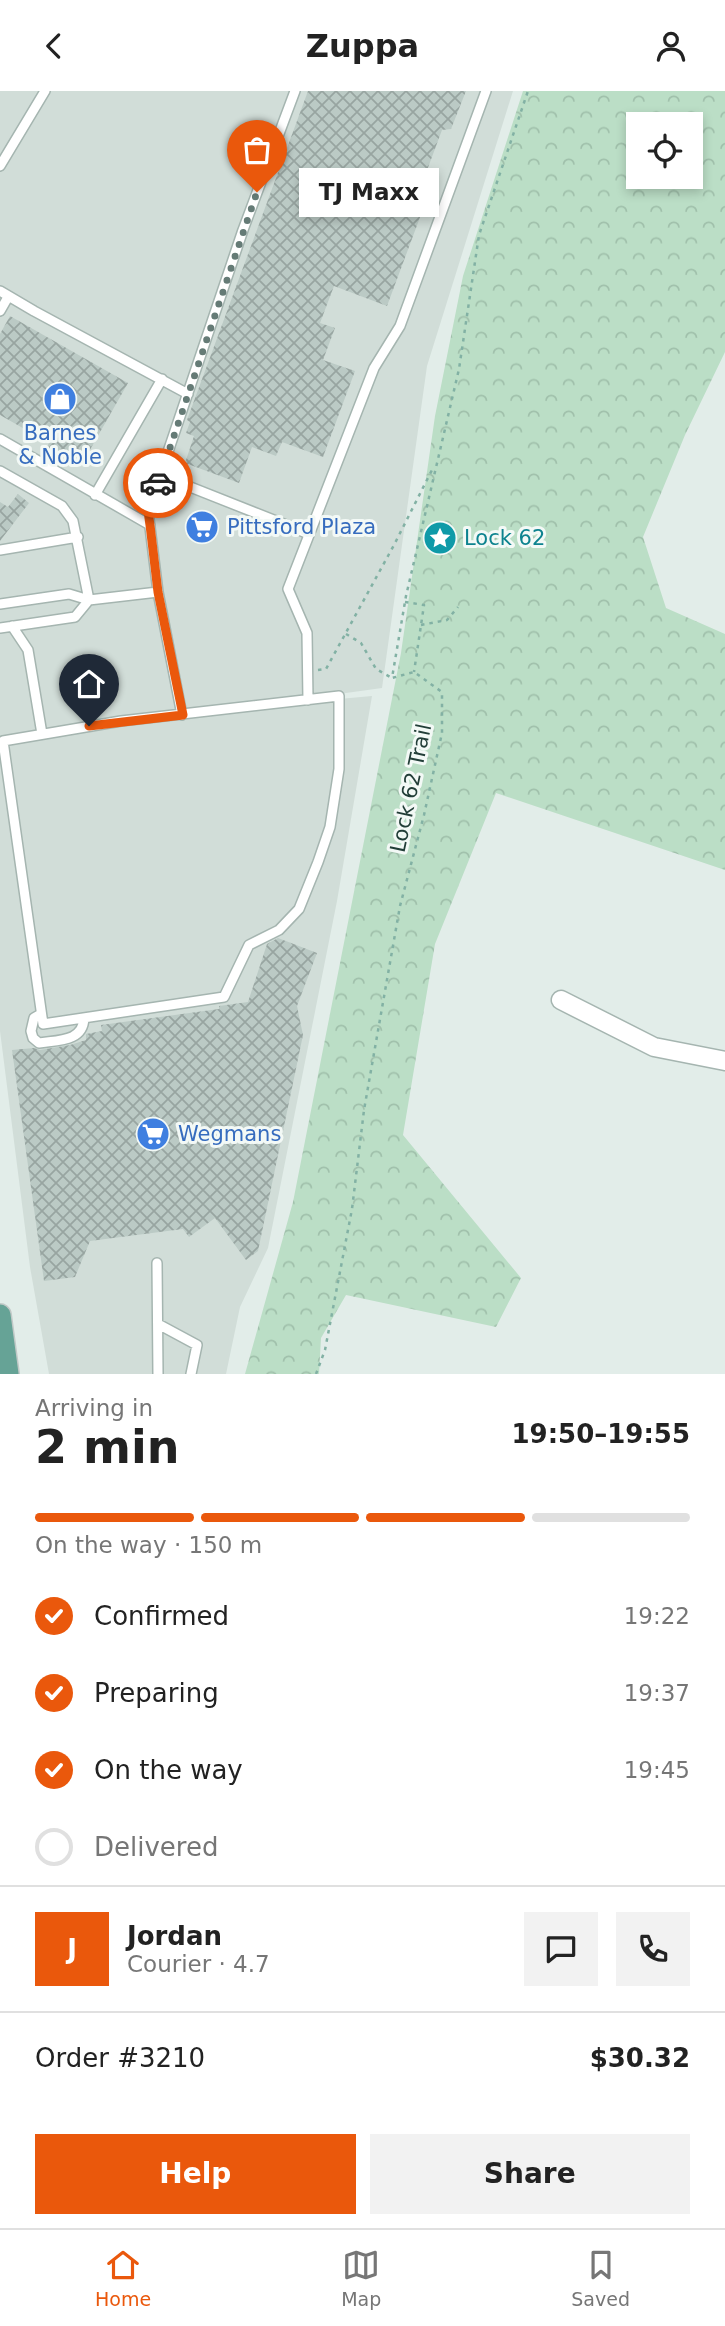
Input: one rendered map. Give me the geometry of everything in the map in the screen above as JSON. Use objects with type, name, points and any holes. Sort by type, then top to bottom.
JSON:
[{"type":"main road","points":[[0,1315],[8,1374]]},
{"type":"street","points":[[561,1000],[654,1047],[725,1061]]},
{"type":"lane","points":[[0,166],[46,91]]},
{"type":"lane","points":[[183,715],[158,592],[148,511],[243,230],[295,91]]},
{"type":"lane","points":[[309,700],[307,633],[288,589],[374,368],[400,326],[486,91]]},
{"type":"lane","points":[[0,311],[4,294],[188,394]]},
{"type":"lane","points":[[96,495],[162,379]]},
{"type":"lane","points":[[0,439],[150,525]]},
{"type":"lane","points":[[0,471],[62,506],[74,521],[89,600],[75,617],[0,628]]},
{"type":"lane","points":[[160,475],[309,534]]},
{"type":"lane","points":[[0,550],[78,537]]},
{"type":"lane","points":[[0,604],[69,594],[89,600],[158,592]]},
{"type":"lane","points":[[12,626],[28,650],[42,734]]},
{"type":"lane","points":[[339,696],[340,769],[330,827],[299,909],[279,930],[249,945],[224,997],[43,1024],[3,741],[121,721],[309,700],[339,696]]},
{"type":"lane","points":[[41,1014],[34,1018],[30,1031],[33,1038],[39,1042],[70,1039],[84,1026],[84,1017]]},
{"type":"lane","points":[[157,1263],[158,1374]]},
{"type":"lane","points":[[158,1324],[197,1345],[191,1374]]},
{"type":"path","points":[[392,678],[404,602],[459,369],[478,235],[528,91]]},
{"type":"path","points":[[308,670],[326,669],[438,460]]},
{"type":"path","points":[[346,634],[361,643],[376,669],[392,678],[414,672],[424,605],[404,602]]},
{"type":"path","points":[[421,625],[447,620],[458,607]]},
{"type":"path","name":"Lock 62 Trail","points":[[316,1374],[325,1350],[352,1209],[364,1110],[400,906],[442,733],[442,692],[414,672]]},
{"type":"shaded area","name":"Pittsford Plaza","points":[[0,91],[513,91],[427,366],[382,688],[0,741]]},
{"type":"shaded area","points":[[372,696],[337,901],[268,1248],[240,1307],[226,1374],[49,1374],[30,1267],[0,1031],[0,744],[262,706]]},
{"type":"green space","points":[[523,91],[725,91],[725,352],[685,435],[643,537],[666,608],[725,634],[725,870],[496,793],[435,944],[403,1135],[521,1278],[496,1327],[346,1295],[321,1338],[319,1374],[245,1374],[293,1202],[401,653],[435,416],[463,276]]},
{"type":"building","points":[[308,91],[466,91],[451,129],[442,130],[426,173],[435,177],[387,306],[334,286],[320,323],[335,328],[323,360],[355,371],[323,457],[282,442],[276,456],[252,447],[239,483],[185,463],[194,436],[186,433],[190,422],[187,420]]},
{"type":"building","name":"Barnes & Noble","points":[[10,316],[128,383],[83,462],[66,452],[63,458],[46,448],[49,443],[0,415],[0,334]]},
{"type":"building","points":[[18,494],[29,503],[0,541],[0,502],[8,507]]},
{"type":"building","name":"Wegmans","points":[[278,938],[317,953],[297,1006],[303,1035],[258,1251],[246,1260],[215,1218],[189,1237],[183,1229],[90,1241],[75,1277],[44,1281],[12,1050],[40,1050],[70,1045],[86,1040],[86,1034],[102,1031],[101,1025],[219,1009],[219,1006],[248,1002],[267,944]]},
{"type":"way so far","points":[[158,483],[257,192]]},
{"type":"place","name":"TJ Maxx","points":[[257,192]]},
{"type":"place","name":"Barnes & Noble","points":[[60,399]]},
{"type":"place","name":"Pittsford Plaza","points":[[202,527]]},
{"type":"place","name":"Lock 62","points":[[440,538]]},
{"type":"place","name":"Wegmans","points":[[153,1134]]},
{"type":"route","points":[[89,726],[183,715],[158,592],[148,511],[158,483]]}]
